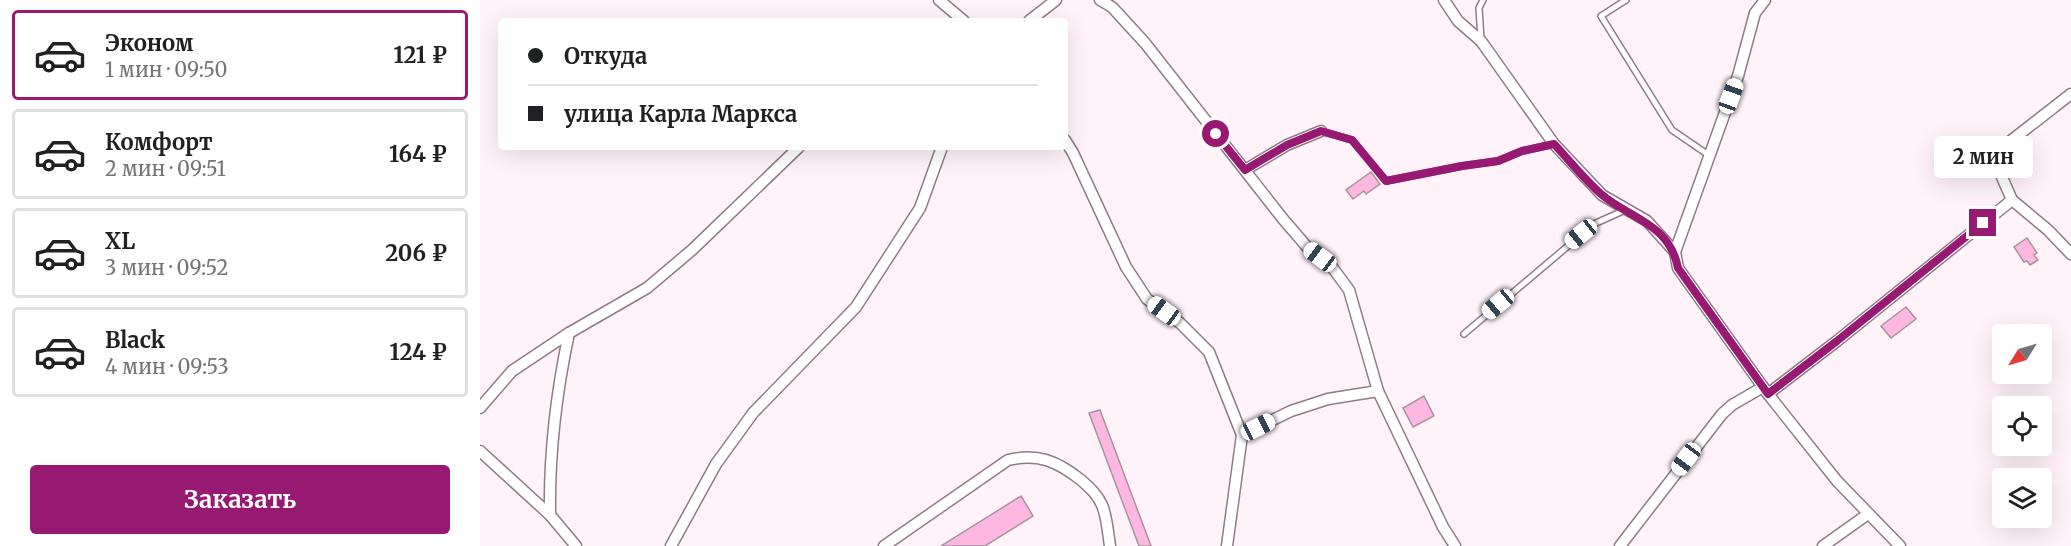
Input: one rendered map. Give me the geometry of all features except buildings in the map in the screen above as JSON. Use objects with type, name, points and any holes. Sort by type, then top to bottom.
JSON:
[{"type":"street","points":[[939,0],[960,18]]},
{"type":"street","points":[[1033,18],[1056,0]]},
{"type":"street","points":[[1100,0],[1112,7],[1145,43],[1308,248],[1332,267],[1349,290],[1378,391],[1443,526],[1455,546]]},
{"type":"street","points":[[1444,0],[1458,21],[1481,41],[1554,144],[1602,195],[1647,221],[1675,252]]},
{"type":"street","points":[[1765,0],[1755,13],[1738,76],[1675,252],[1678,268],[1766,390],[1837,481],[1900,546]]},
{"type":"street","points":[[2071,94],[2008,143],[1998,154],[1998,168],[2012,200],[2048,230],[2071,254]]},
{"type":"street","points":[[1245,170],[1287,145],[1321,131]]},
{"type":"street","points":[[1068,145],[1126,267],[1147,299],[1180,323],[1209,352],[1242,435],[1227,546]]},
{"type":"street","points":[[480,408],[512,371],[569,333],[647,288],[692,250],[796,150]]},
{"type":"street","points":[[671,546],[716,464],[753,414],[856,307],[920,208],[941,150]]},
{"type":"street","points":[[1620,546],[1722,414],[1732,405],[1766,390],[1837,341],[2012,200]]},
{"type":"street","points":[[550,515],[550,459],[561,370],[569,333]]},
{"type":"street","points":[[1242,435],[1291,411],[1328,399],[1378,391]]},
{"type":"street","points":[[480,451],[550,515],[576,546]]},
{"type":"street","points":[[884,546],[1008,460],[1024,456],[1044,459],[1065,467],[1094,492],[1103,507],[1110,546]]},
{"type":"street","points":[[1823,546],[1868,514]]},
{"type":"lane","points":[[1481,41],[1479,8],[1483,0]]},
{"type":"lane","points":[[1626,0],[1602,16],[1672,130],[1710,156]]},
{"type":"lane","points":[[1321,131],[1352,140],[1386,181],[1498,161],[1522,151],[1554,144]]},
{"type":"lane","points":[[1464,334],[1594,224],[1626,210]]},
{"type":"route","points":[[1216,134],[1245,170],[1287,145],[1321,131],[1336,135],[1352,140],[1386,181],[1498,161],[1522,151],[1554,144],[1602,195],[1647,221],[1675,252],[1678,268],[1768,394],[1983,223]]}]
